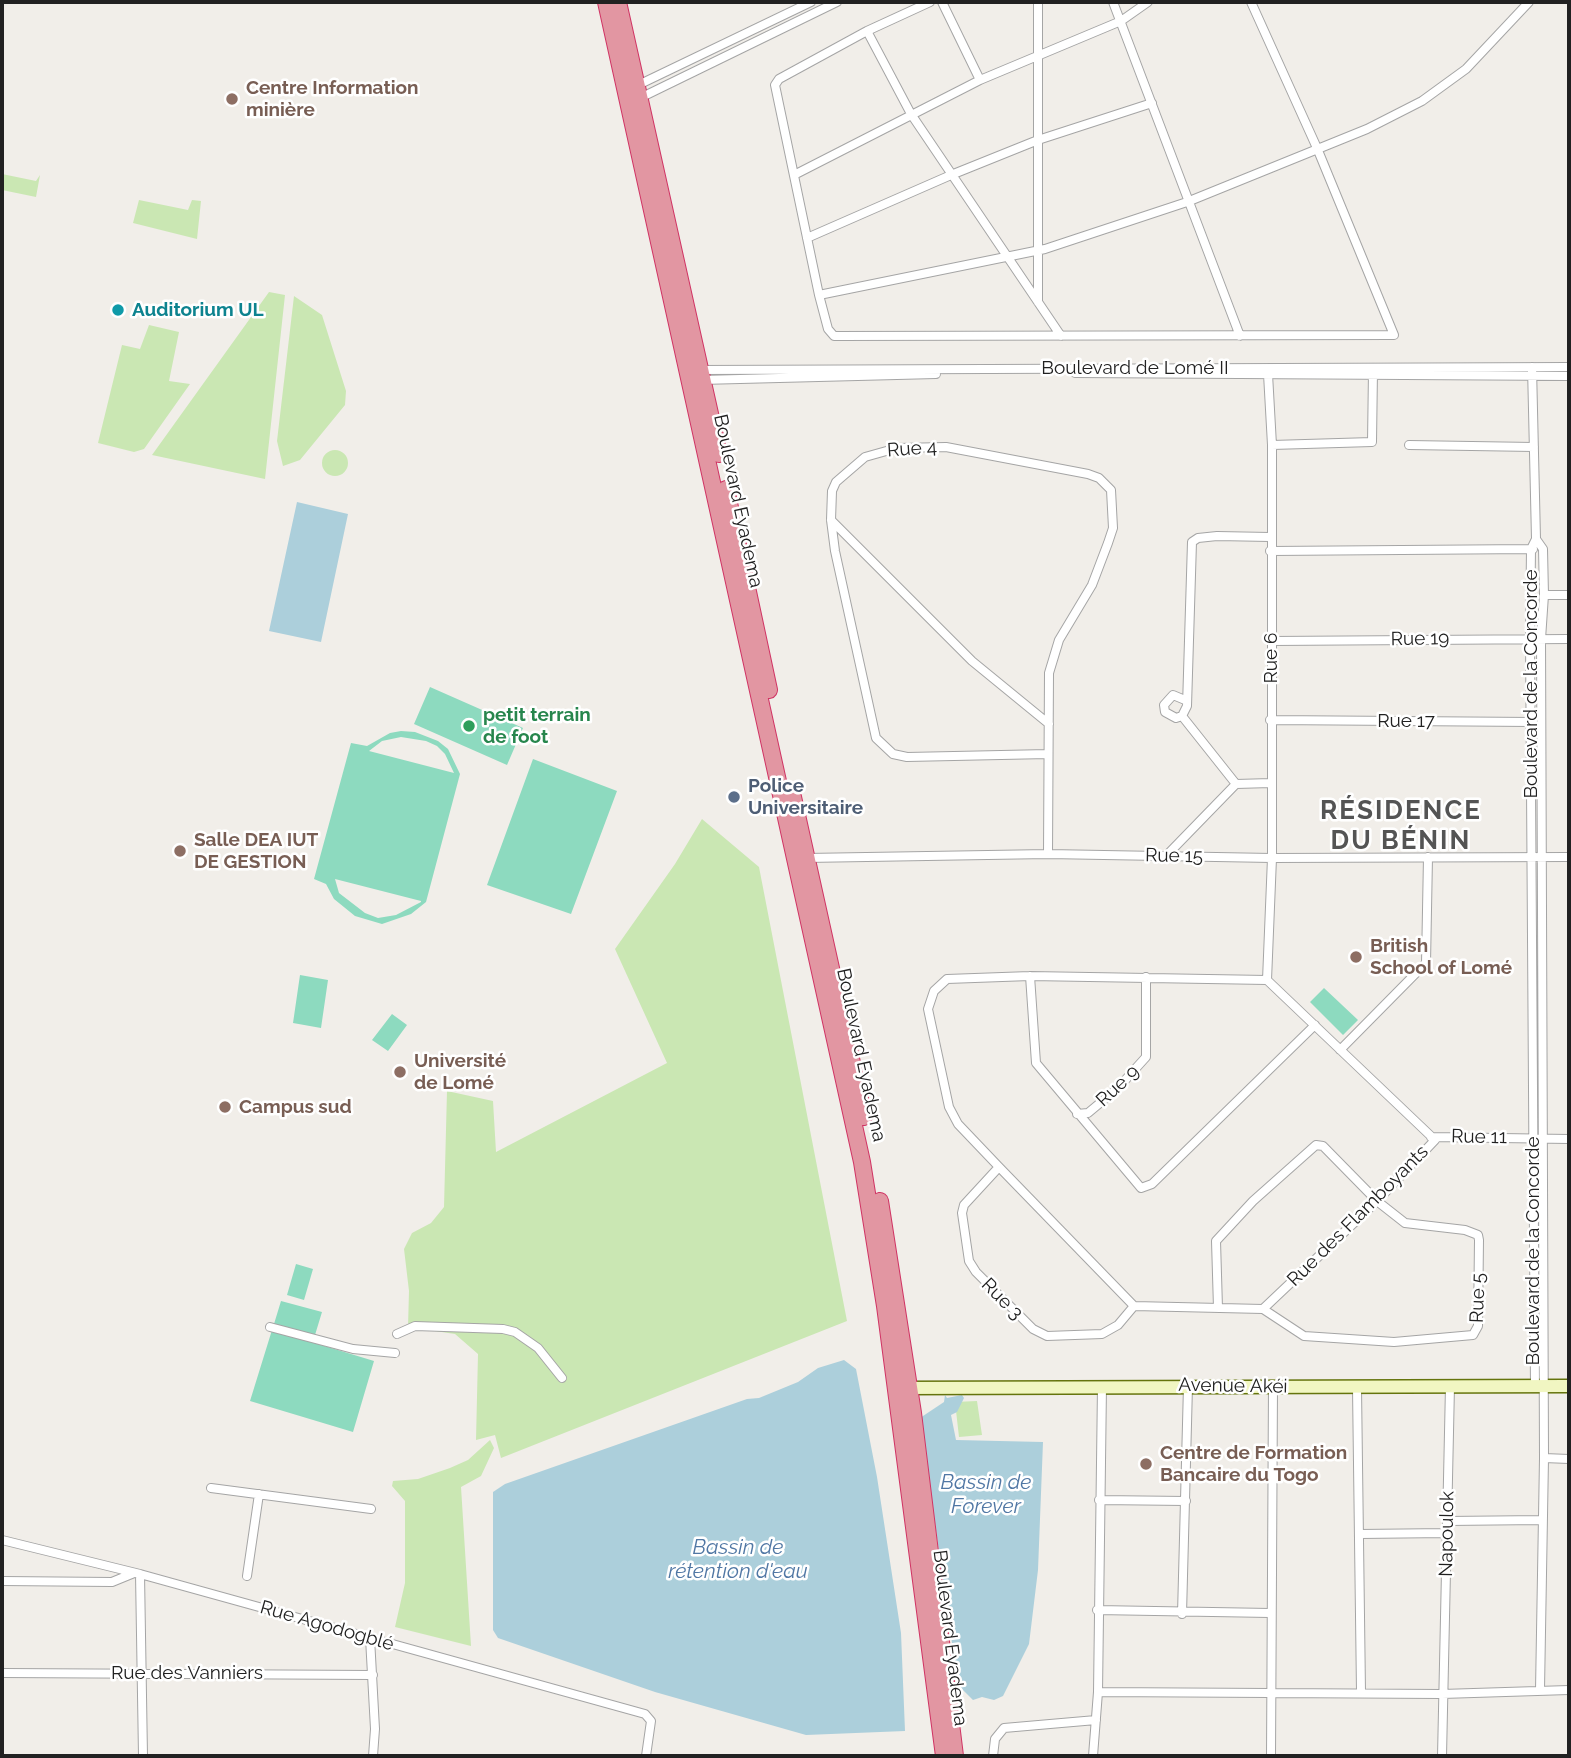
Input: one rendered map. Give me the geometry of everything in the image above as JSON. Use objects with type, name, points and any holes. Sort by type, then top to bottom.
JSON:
[{"type":"highway","points":[[606,2],[634,93]]},
{"type":"highway","points":[[618,2],[634,93]]},
{"type":"highway","name":"Boulevard Eyadema","points":[[634,93],[800,856],[862,1162],[903,1388],[946,1754]]},
{"type":"main road","name":"Avenue Akéi","points":[[903,1388],[1569,1386]]},
{"type":"street","points":[[634,93],[811,2]]},
{"type":"street","points":[[634,93],[836,2]]},
{"type":"street","points":[[930,2],[867,31],[776,82],[819,295],[828,329],[838,338],[1394,335],[1317,148],[1251,2]]},
{"type":"street","points":[[942,2],[980,80]]},
{"type":"street","points":[[1038,2],[1038,302]]},
{"type":"street","points":[[1113,2],[1240,336]]},
{"type":"street","points":[[794,175],[980,80],[1121,21],[1148,2]]},
{"type":"street","points":[[819,295],[1038,251],[1187,202],[1367,129],[1422,101],[1466,69],[1529,2]]},
{"type":"street","points":[[867,31],[911,114],[1061,337]]},
{"type":"street","points":[[807,238],[951,175],[1038,141],[1152,103]]},
{"type":"street","name":"Boulevard de Lomé II","points":[[1532,372],[1569,367]]},
{"type":"street","points":[[1272,445],[1372,442],[1373,372]]},
{"type":"street","name":"Boulevard de Lomé II","points":[[696,375],[1373,372]]},
{"type":"street","points":[[1532,372],[1536,539]]},
{"type":"street","name":"Boulevard de Lomé II","points":[[696,375],[1532,372],[1569,376]]},
{"type":"street","name":"Rue 6","points":[[1267,980],[1272,858],[1272,445],[1268,374]]},
{"type":"street","points":[[1409,445],[1534,447]]},
{"type":"street","name":"Rue 4","points":[[1048,754],[907,757],[893,754],[876,738],[835,551],[831,520],[832,491],[843,474],[865,457],[897,448],[946,447],[1025,460],[1099,478],[1111,490],[1114,528],[1092,585],[1052,657],[1048,854]]},
{"type":"street","points":[[831,520],[972,661],[1049,724]]},
{"type":"street","points":[[1182,716],[1187,706],[1185,700],[1192,542],[1198,538],[1217,536],[1270,537]]},
{"type":"street","name":"Boulevard de la Concorde","points":[[1536,539],[1543,549],[1544,596],[1541,639],[1543,1139],[1539,1386],[1533,1138],[1530,638],[1531,549],[1536,539]]},
{"type":"street","points":[[1270,551],[1543,549]]},
{"type":"street","points":[[1544,596],[1569,595]]},
{"type":"street","name":"Rue 19","points":[[1271,641],[1569,639]]},
{"type":"street","points":[[1182,716],[1170,716],[1164,705],[1173,695],[1185,700]]},
{"type":"street","points":[[1182,716],[1236,784]]},
{"type":"street","name":"Rue 17","points":[[1270,720],[1541,723]]},
{"type":"street","points":[[1166,856],[1236,784],[1271,783]]},
{"type":"street","name":"Rue 15","points":[[800,856],[1048,854],[1272,858],[1569,857]]},
{"type":"street","points":[[1340,1051],[1426,963],[1428,858]]},
{"type":"street","points":[[1263,1309],[1134,1306],[952,1116],[928,1009],[929,999],[947,979],[1030,976],[1267,980]]},
{"type":"street","name":"Rue 9","points":[[1030,976],[1034,1057],[1077,1114],[1088,1113],[1118,1088],[1146,1057],[1146,977]]},
{"type":"street","name":"Rue des Flamboyants","points":[[1263,1309],[1377,1200],[1434,1140],[1267,980]]},
{"type":"street","points":[[1077,1114],[1137,1184],[1147,1188],[1315,1025]]},
{"type":"street","name":"Rue 11","points":[[1431,1137],[1569,1139]]},
{"type":"street","points":[[1218,1308],[1216,1241],[1310,1149],[1316,1145],[1323,1146],[1377,1200]]},
{"type":"street","name":"Rue 3","points":[[999,1167],[964,1205],[962,1213],[969,1261],[976,1272],[1033,1329],[1047,1336],[1102,1334],[1118,1325],[1134,1306]]},
{"type":"street","name":"Rue 5","points":[[1263,1309],[1304,1336],[1394,1342],[1476,1332],[1478,1235],[1465,1230],[1405,1223],[1377,1200]]},
{"type":"street","points":[[397,1334],[415,1326],[503,1329],[515,1332],[538,1348],[562,1378]]},
{"type":"street","points":[[270,1327],[353,1349],[395,1353]]},
{"type":"street","points":[[1093,1756],[1098,1692],[1102,1386]]},
{"type":"street","points":[[1182,1614],[1188,1386]]},
{"type":"street","points":[[1271,1756],[1273,1386]]},
{"type":"street","name":"Napoulok","points":[[1443,1756],[1442,1682],[1450,1386]]},
{"type":"street","points":[[1539,1386],[1543,1401],[1544,1458],[1540,1690]]},
{"type":"street","points":[[1357,1388],[1361,1692]]},
{"type":"street","points":[[1544,1458],[1569,1459]]},
{"type":"street","points":[[211,1488],[371,1508]]},
{"type":"street","points":[[247,1576],[259,1494]]},
{"type":"street","points":[[1099,1500],[1185,1500]]},
{"type":"street","points":[[1447,1521],[1542,1520]]},
{"type":"street","points":[[1360,1534],[1447,1533]]},
{"type":"street","name":"Rue Agodogblé","points":[[2,1540],[137,1574],[645,1713],[650,1718],[646,1756]]},
{"type":"street","points":[[2,1581],[112,1582],[137,1574],[143,1756]]},
{"type":"street","points":[[1097,1610],[1182,1614],[1270,1613]]},
{"type":"street","points":[[370,1637],[373,1756]]},
{"type":"street","name":"Rue des Vanniers","points":[[2,1673],[373,1675]]},
{"type":"street","points":[[1098,1692],[1442,1693],[1569,1690]]},
{"type":"street","points":[[993,1756],[995,1739],[1004,1728],[1096,1720]]},
{"type":"green space","points":[[2,174],[36,181],[40,175],[36,197],[2,190]]},
{"type":"green space","points":[[139,200],[188,210],[192,200],[201,201],[197,239],[133,223]]},
{"type":"green space","points":[[269,292],[285,295],[265,479],[152,455]]},
{"type":"green space","points":[[294,296],[322,315],[346,391],[345,405],[300,460],[283,466],[277,441]]},
{"type":"green space","points":[[149,325],[179,332],[169,381],[190,384],[144,449],[134,452],[98,443],[122,345],[140,349]]},
{"type":"green space","points":[[335,450],[344,454],[348,463],[344,472],[335,476],[326,472],[322,463],[326,454]]},
{"type":"green space","name":"petit terrain de foot","points":[[430,687],[523,728],[507,765],[414,724]]},
{"type":"green space","points":[[415,732],[438,741],[448,749],[460,774],[426,902],[411,914],[382,924],[355,916],[334,899],[326,884],[314,879],[351,743],[367,746],[390,733]],"holes":[[[401,737],[426,741],[437,746],[445,754],[454,773],[369,751],[382,741]],[[335,879],[421,901],[421,902],[396,915],[378,918],[365,913],[339,893]]]},
{"type":"green space","points":[[533,759],[617,791],[571,914],[487,885]]},
{"type":"green space","points":[[702,819],[759,867],[847,1321],[501,1458],[495,1435],[476,1440],[478,1354],[455,1334],[408,1327],[409,1291],[404,1249],[412,1233],[431,1223],[444,1207],[447,1091],[493,1101],[496,1152],[667,1063],[615,949],[675,864]]},
{"type":"green space","points":[[300,975],[328,980],[321,1028],[293,1023]]},
{"type":"green space","points":[[1324,988],[1358,1020],[1343,1035],[1310,1002]]},
{"type":"green space","points":[[392,1014],[407,1025],[388,1051],[372,1040]]},
{"type":"green space","points":[[296,1264],[313,1269],[304,1300],[287,1295]]},
{"type":"green space","points":[[281,1301],[322,1312],[315,1335],[274,1324]]},
{"type":"green space","points":[[272,1330],[374,1361],[353,1432],[250,1401]]},
{"type":"green space","points":[[977,1401],[982,1435],[959,1437],[955,1402]]},
{"type":"green space","points":[[490,1440],[494,1448],[481,1476],[461,1487],[471,1646],[395,1627],[405,1583],[405,1501],[392,1486],[393,1481],[418,1479],[450,1468],[468,1460]]},
{"type":"water","points":[[297,502],[348,514],[321,642],[269,631]]},
{"type":"water","name":"Bassin de rétention d'eau","points":[[844,1360],[856,1369],[877,1477],[901,1633],[905,1731],[806,1735],[655,1692],[498,1638],[493,1630],[493,1492],[505,1484],[747,1399],[759,1398],[798,1382],[818,1368]]},
{"type":"water","name":"Bassin de Forever","points":[[945,1395],[947,1398],[962,1395],[964,1398],[957,1412],[951,1415],[956,1440],[1043,1442],[1038,1570],[1029,1644],[1003,1696],[994,1700],[982,1697],[973,1700],[958,1685],[920,1418],[944,1402]]},
{"type":"place","name":"Centre Information minière","points":[[232,99]]},
{"type":"place","name":"Auditorium UL","points":[[118,310]]},
{"type":"place","name":"petit terrain de foot","points":[[469,726]]},
{"type":"place","name":"Police Universitaire","points":[[734,797]]},
{"type":"place","name":"Salle DEA IUT DE GESTION","points":[[180,851]]},
{"type":"place","name":"British School of Lomé","points":[[1356,957]]},
{"type":"place","name":"Université de Lomé","points":[[400,1072]]},
{"type":"place","name":"Campus sud","points":[[225,1107]]},
{"type":"place","name":"Centre de Formation Bancaire du Togo","points":[[1146,1464]]},
{"type":"district","name":"RÉSIDENCE DU BÉNIN","points":[[1401,826]]}]
